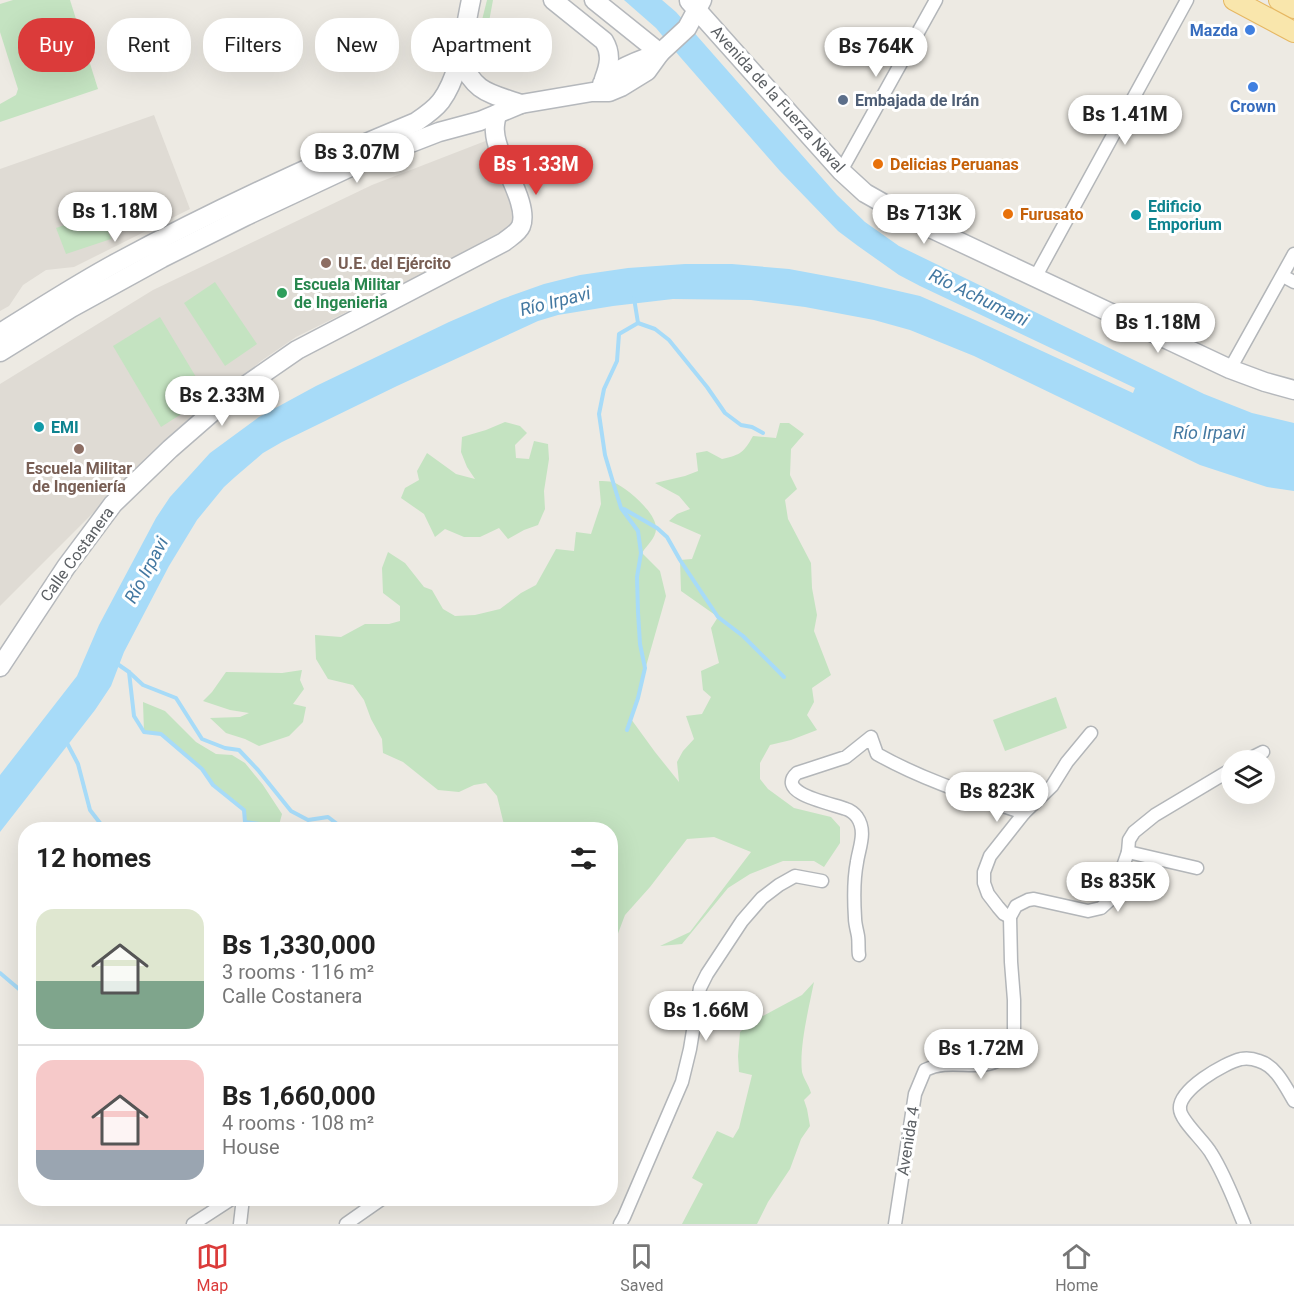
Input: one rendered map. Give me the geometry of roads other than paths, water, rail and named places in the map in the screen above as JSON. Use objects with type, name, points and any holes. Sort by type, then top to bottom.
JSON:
[{"type":"main road","points":[[467,18],[471,0]]},
{"type":"main road","points":[[553,0],[604,41],[608,48],[609,66],[598,86]]},
{"type":"main road","points":[[594,0],[663,50]]},
{"type":"main road","points":[[1234,0],[1294,33]]},
{"type":"main road","points":[[1279,0],[1294,8]]},
{"type":"main road","points":[[0,352],[104,270],[158,250],[203,228],[379,154],[439,132],[480,121],[521,104],[598,86],[609,92],[634,80],[647,71],[693,14]]},
{"type":"main road","name":"Avenida de la Fuerza Naval","points":[[693,14],[711,24],[841,171],[865,193],[884,205],[1230,369],[1294,390]]},
{"type":"main road","points":[[203,228],[274,183],[416,122],[433,110],[442,100],[454,72]]},
{"type":"main road","points":[[467,72],[481,89],[521,104]]},
{"type":"main road","name":"Calle Costanera","points":[[0,667],[66,567],[114,504],[170,448],[232,395],[297,350],[494,247],[514,234],[520,227],[521,208],[498,146],[495,132],[497,114]]},
{"type":"main road","points":[[0,333],[56,309]]},
{"type":"street","points":[[841,171],[936,0]]},
{"type":"street","points":[[1036,276],[1187,0]]},
{"type":"street","points":[[1230,369],[1294,254]]},
{"type":"street","points":[[1283,276],[1294,282]]},
{"type":"street","points":[[1090,733],[1066,762],[1052,786],[1024,813],[990,856],[984,872],[984,883],[988,894],[1004,914],[1010,917],[1016,906],[1034,898],[1088,911],[1101,908],[1112,898],[1128,852],[1129,840],[1134,832],[1155,815],[1221,775]]},
{"type":"street","points":[[859,955],[855,919],[856,869],[862,839],[861,826],[848,809],[821,802],[797,790],[792,784],[792,777],[797,773],[846,757],[871,736],[877,754],[894,764],[1024,813]]},
{"type":"street","points":[[1128,852],[1197,868]]},
{"type":"street","points":[[620,1224],[682,1082],[700,988],[707,974],[742,921],[762,898],[795,876],[822,881]]},
{"type":"street","name":"Avenida 4","points":[[895,1224],[915,1094],[925,1070],[936,1064],[982,1065],[998,1061],[1010,1054],[1014,1031],[1010,917]]},
{"type":"street","points":[[1244,1224],[1211,1153],[1181,1115],[1179,1107],[1181,1100],[1189,1090],[1223,1066],[1243,1058],[1260,1061],[1272,1069],[1283,1081],[1294,1101]]},
{"type":"street","points":[[193,1224],[221,1206]]},
{"type":"street","points":[[240,1224],[242,1206]]},
{"type":"street","points":[[346,1224],[372,1206]]},
{"type":"water","name":"Río Irpavi","points":[[624,0],[662,0],[676,12],[837,195],[865,222],[899,246],[1204,394],[1252,413],[1294,423],[1294,491],[1267,487],[1200,465],[974,356],[910,330],[874,320],[751,300],[673,299],[558,315],[538,321],[282,442],[263,453],[224,487],[197,520],[169,566],[124,652],[111,686],[0,832],[0,775],[77,676],[99,625],[156,518],[170,497],[210,453],[259,417],[316,386],[502,299],[544,284],[580,275],[628,268],[685,264],[732,264],[789,269],[920,296],[1133,393],[1135,388],[899,275],[838,231],[780,171],[656,28]]},
{"type":"waterway","points":[[627,730],[645,668],[640,644],[638,612],[637,577],[641,553],[638,531],[621,508],[613,482],[605,455],[599,414],[604,389],[617,361],[619,334],[638,323],[634,298]]},
{"type":"waterway","points":[[638,323],[655,329],[669,340],[725,413],[741,425],[752,427],[763,433]]},
{"type":"waterway","points":[[624,509],[657,528],[667,537],[718,617],[743,636],[784,677]]},
{"type":"waterway","points":[[116,663],[129,672],[134,716],[144,732],[161,734],[202,769],[213,785],[244,810],[245,822]]},
{"type":"waterway","points":[[129,672],[143,685],[176,698],[202,739],[225,748],[239,750],[291,811],[308,820],[328,817],[335,822]]},
{"type":"waterway","points":[[67,743],[78,764],[90,810],[99,822]]},
{"type":"waterway","points":[[0,973],[18,988]]},
{"type":"place","name":"Mazda","points":[[1250,30]]},
{"type":"place","name":"Crown","points":[[1253,87]]},
{"type":"place","name":"Embajada de Irán","points":[[843,100]]},
{"type":"place","name":"Delicias Peruanas","points":[[878,164]]},
{"type":"place","name":"Furusato","points":[[1008,214]]},
{"type":"place","name":"Edificio Emporium","points":[[1136,215]]},
{"type":"place","name":"U.E. del Ejército","points":[[326,263]]},
{"type":"place","name":"Escuela Militar de Ingenieria","points":[[282,293]]},
{"type":"place","name":"EMI","points":[[39,427]]},
{"type":"place","name":"Escuela Militar de Ingeniería","points":[[79,449]]},
{"type":"water label","name":"Río Achumani","points":[[979,297]]}]
